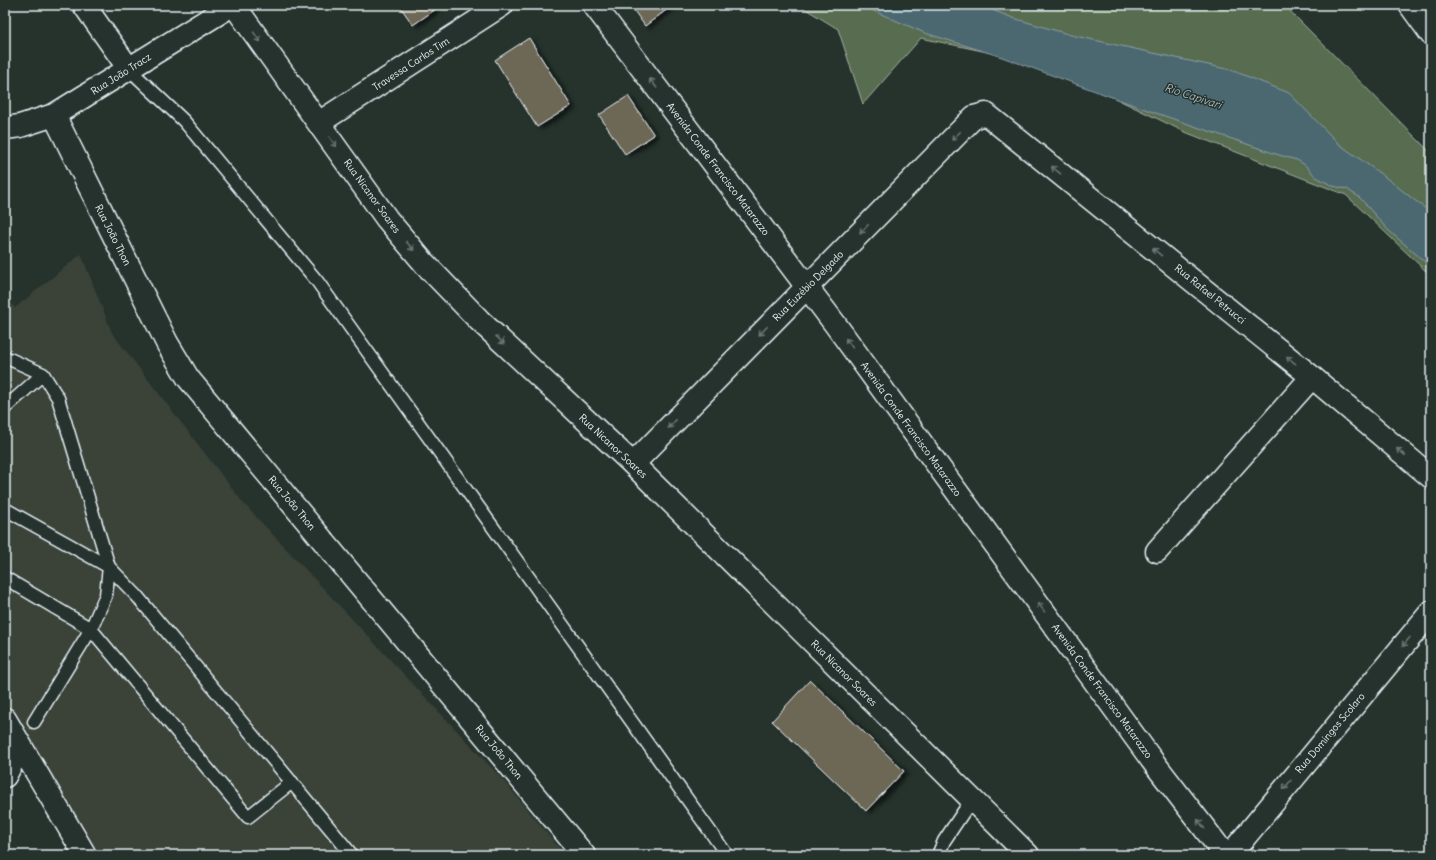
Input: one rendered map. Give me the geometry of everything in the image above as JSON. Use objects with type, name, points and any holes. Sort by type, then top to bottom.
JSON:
[{"type":"street","points":[[84,5],[128,69]]},
{"type":"street","name":"Rua João Tracz","points":[[5,128],[20,126],[54,115],[233,5]]},
{"type":"street","name":"Rua Nicanor Soares","points":[[233,5],[320,122],[387,219],[425,264],[480,321],[633,464],[1028,855]]},
{"type":"street","name":"Travessa Carlos Tim","points":[[320,122],[502,5]]},
{"type":"street","name":"Avenida Conde Francisco Matarazzo","points":[[594,5],[807,287],[1151,759],[1225,855]]},
{"type":"street","points":[[1410,5],[1431,34]]},
{"type":"street","name":"Rua Euzébio Delgado","points":[[633,464],[974,117],[986,114]]},
{"type":"street","name":"Rua Rafael Petrucci","points":[[986,114],[1312,377],[1431,477]]},
{"type":"street","name":"Rua João Thon","points":[[54,115],[167,343],[188,378],[584,855]]},
{"type":"street","points":[[1157,551],[1312,377]]},
{"type":"street","name":"Rua Domingos Scolaro","points":[[1230,855],[1431,612]]},
{"type":"street","points":[[5,719],[85,855]]},
{"type":"street","points":[[5,776],[21,746]]},
{"type":"lane","points":[[128,69],[184,121],[317,281],[727,855]]},
{"type":"lane","points":[[5,356],[42,374],[58,398],[109,567],[106,595],[92,629],[34,722]]},
{"type":"lane","points":[[5,408],[42,374]]},
{"type":"lane","points":[[5,509],[109,567],[137,596],[352,855]]},
{"type":"lane","points":[[5,578],[92,629],[248,817],[292,782]]},
{"type":"lane","points":[[938,855],[944,841],[972,799]]},
{"type":"shaded area","points":[[81,254],[112,333],[244,504],[503,780],[565,855],[99,855],[5,697],[5,295],[15,308]]},
{"type":"green space","points":[[799,5],[1211,5],[1216,9],[1259,5],[1284,5],[1431,153],[1431,276],[1346,195],[1185,132],[1044,64],[921,38],[863,104],[838,29]]},
{"type":"water","name":"Rio Capivari","points":[[860,5],[979,5],[1013,18],[1071,35],[1231,70],[1289,93],[1339,144],[1385,177],[1431,213],[1431,267],[1388,230],[1360,198],[1347,189],[1333,186],[1316,177],[1305,165],[1297,160],[1153,112],[999,56],[925,33]]},
{"type":"building","points":[[399,5],[433,5],[436,9],[413,25]]},
{"type":"building","points":[[630,5],[673,5],[645,26]]},
{"type":"building","points":[[529,38],[571,106],[537,127],[495,60]]},
{"type":"building","points":[[628,96],[654,135],[625,154],[599,115]]},
{"type":"building","points":[[810,680],[904,771],[866,811],[772,721]]}]
